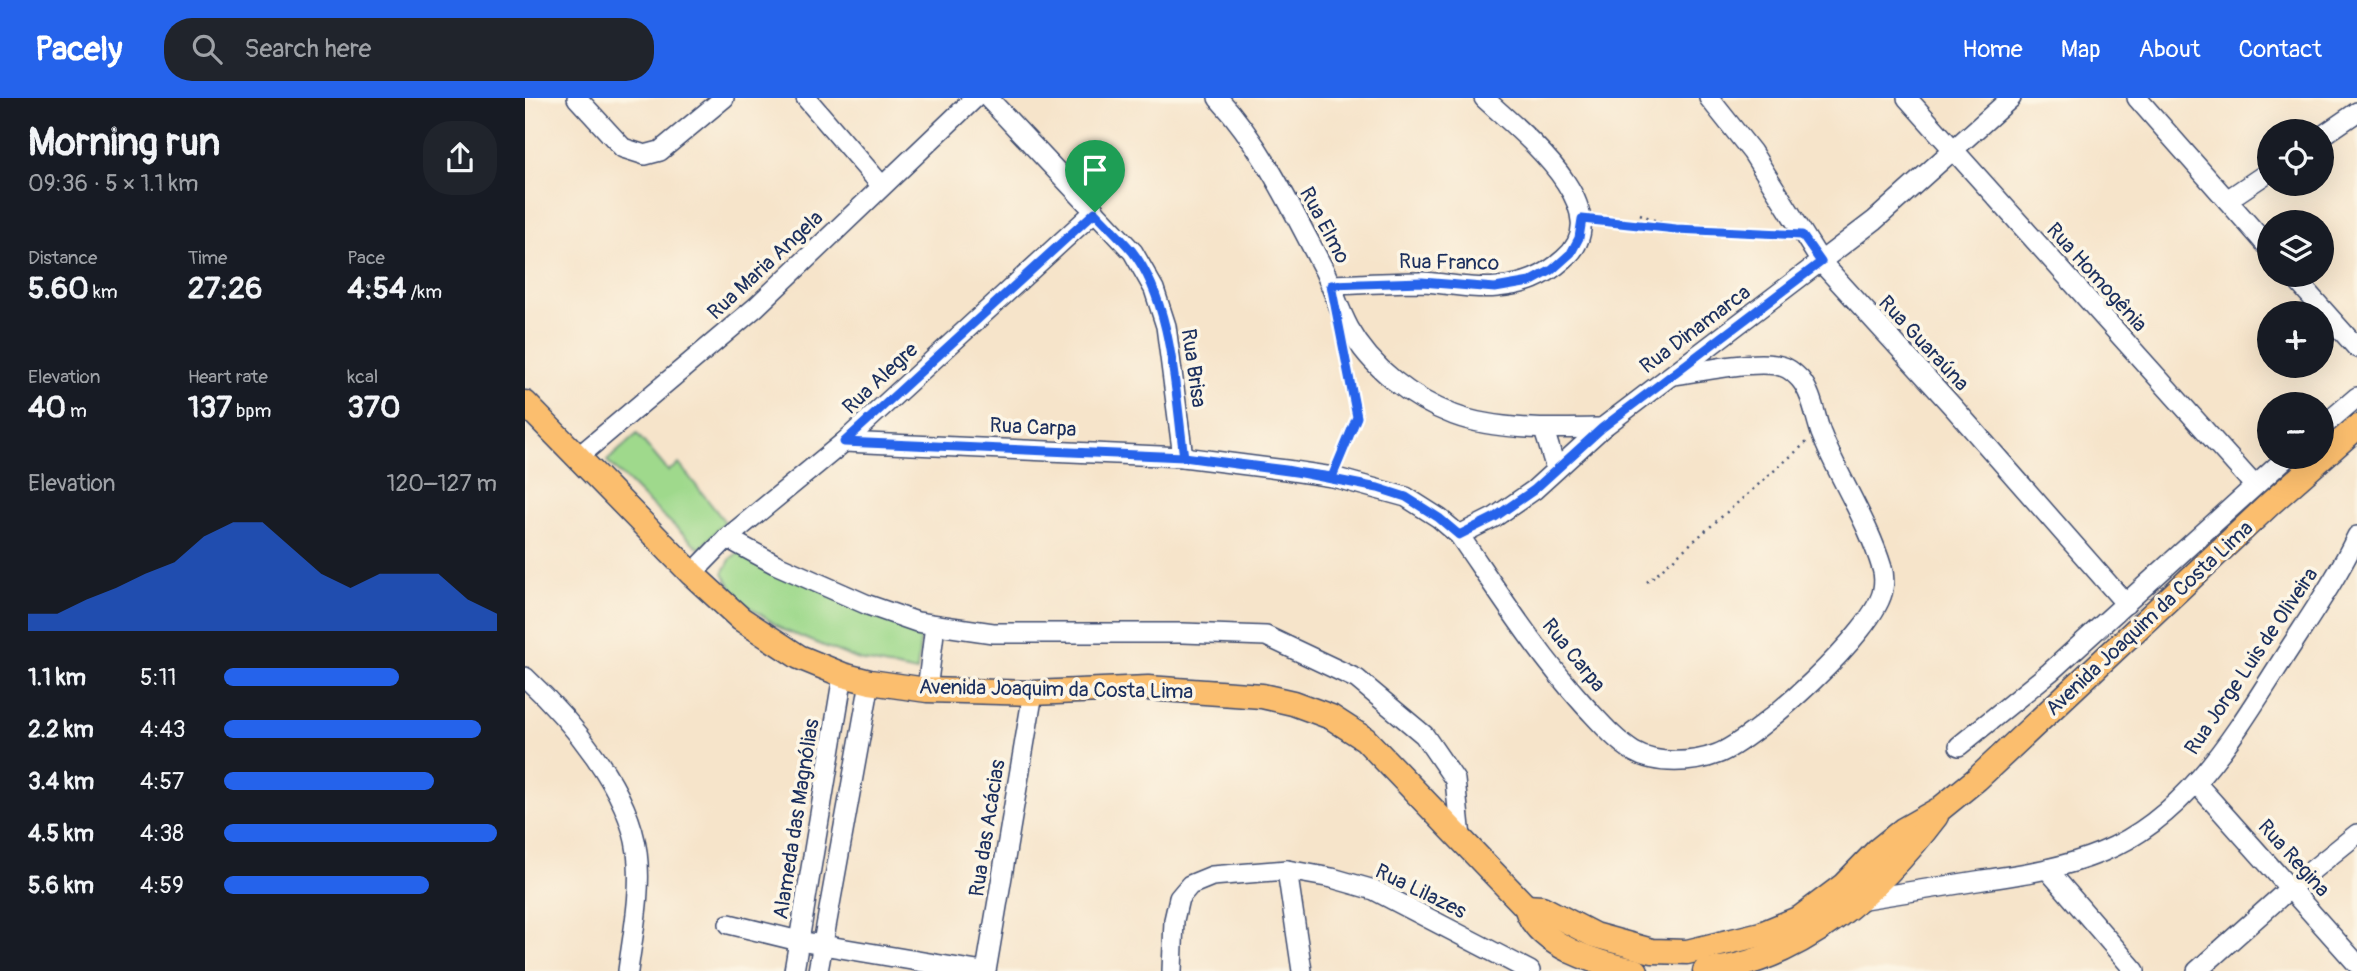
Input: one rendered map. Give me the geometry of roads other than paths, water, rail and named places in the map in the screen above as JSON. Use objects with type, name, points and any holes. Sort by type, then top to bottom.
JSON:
[{"type":"main road","name":"Avenida Joaquim da Costa Lima","points":[[525,403],[692,574],[741,618],[799,657],[843,675],[870,682],[927,690],[1033,693],[1148,688],[1262,696],[1293,703],[1331,717],[1365,739],[1526,907],[1530,921],[1545,935],[1573,953],[1636,971]]},
{"type":"main road","name":"Avenida Joaquim da Costa Lima","points":[[1526,907],[1542,908],[1594,935],[1652,951],[1686,952],[1761,934],[1800,918],[1844,885],[1878,850],[1903,830],[1940,809],[1986,771],[2272,502],[2357,427]]},
{"type":"main road","name":"Avenida Joaquim da Costa Lima","points":[[1705,971],[1731,970],[1785,948],[1819,929],[1858,900],[1896,865],[1940,809]]},
{"type":"main road","points":[[1686,952],[1731,970],[1761,934]]},
{"type":"main road","points":[[1768,971],[1785,948]]},
{"type":"street","points":[[577,98],[623,148],[637,154],[653,155],[724,98]]},
{"type":"street","points":[[806,98],[881,185]]},
{"type":"street","name":"Rua Maria Angela","points":[[578,457],[757,307],[881,185],[975,98]]},
{"type":"street","name":"Rua Brisa","points":[[988,98],[1133,252],[1154,289],[1166,326],[1184,457]]},
{"type":"street","name":"Rua Elmo","points":[[1218,98],[1255,146],[1331,285],[1349,328],[1375,363],[1411,394],[1455,415],[1505,425],[1544,430],[1602,428]]},
{"type":"street","name":"Rua Franco","points":[[1331,285],[1422,282],[1495,288],[1530,282],[1552,270],[1571,253],[1579,238],[1582,219],[1566,181],[1538,148],[1485,98]]},
{"type":"street","name":"Rua Guaraúna","points":[[1709,98],[1752,152],[1821,262],[2126,604]]},
{"type":"street","name":"Rua Homogênia","points":[[1907,98],[2254,485]]},
{"type":"street","name":"Rua Dinamarca","points":[[1459,535],[1495,517],[1534,490],[1602,428],[1875,220],[2011,98]]},
{"type":"street","points":[[2137,98],[2257,234]]},
{"type":"street","points":[[2334,128],[2357,112]]},
{"type":"street","points":[[2227,200],[2257,180]]},
{"type":"street","name":"Rua Alegre","points":[[692,574],[727,538],[844,442],[1095,212]]},
{"type":"street","points":[[2303,287],[2357,348]]},
{"type":"street","name":"Rua Carpa","points":[[844,442],[1184,457],[1332,477],[1406,497],[1439,518],[1459,535],[1562,680],[1608,731],[1636,753],[1661,760],[1697,760],[1720,754],[1767,722],[1841,653],[1864,628],[1878,606],[1883,590],[1883,571],[1801,380],[1778,364],[1762,363],[1674,375]]},
{"type":"street","points":[[2334,417],[2357,397]]},
{"type":"street","points":[[1544,430],[1556,469]]},
{"type":"street","points":[[1959,746],[2050,672],[2273,469]]},
{"type":"street","name":"Rua Jorge Luis de Oliveira","points":[[1858,900],[2048,870],[2101,853],[2130,839],[2168,811],[2196,783],[2253,706],[2343,566],[2357,536]]},
{"type":"street","points":[[727,538],[775,564],[868,606],[917,622],[993,633],[1266,636],[1357,679],[1424,735],[1455,780],[1461,838]]},
{"type":"street","points":[[927,690],[935,625]]},
{"type":"street","points":[[2050,672],[2073,690]]},
{"type":"street","name":"Alameda das Magnólias","points":[[793,971],[843,675]]},
{"type":"street","points":[[525,677],[550,700],[588,748],[617,793],[632,825],[637,855],[636,901],[628,971]]},
{"type":"street","points":[[818,971],[870,682]]},
{"type":"street","name":"Rua das Acácias","points":[[986,971],[1033,693]]},
{"type":"street","name":"Rua Regina","points":[[2196,783],[2357,964]]},
{"type":"street","points":[[2197,971],[2290,888],[2357,834]]},
{"type":"street","points":[[1287,870],[1303,971]]},
{"type":"street","name":"Rua Lilazes","points":[[1172,971],[1174,920],[1179,898],[1190,885],[1212,876],[1287,870],[1332,878],[1374,890],[1529,971]]},
{"type":"street","points":[[2048,870],[2135,971]]},
{"type":"street","points":[[729,923],[799,941],[977,971]]}]
